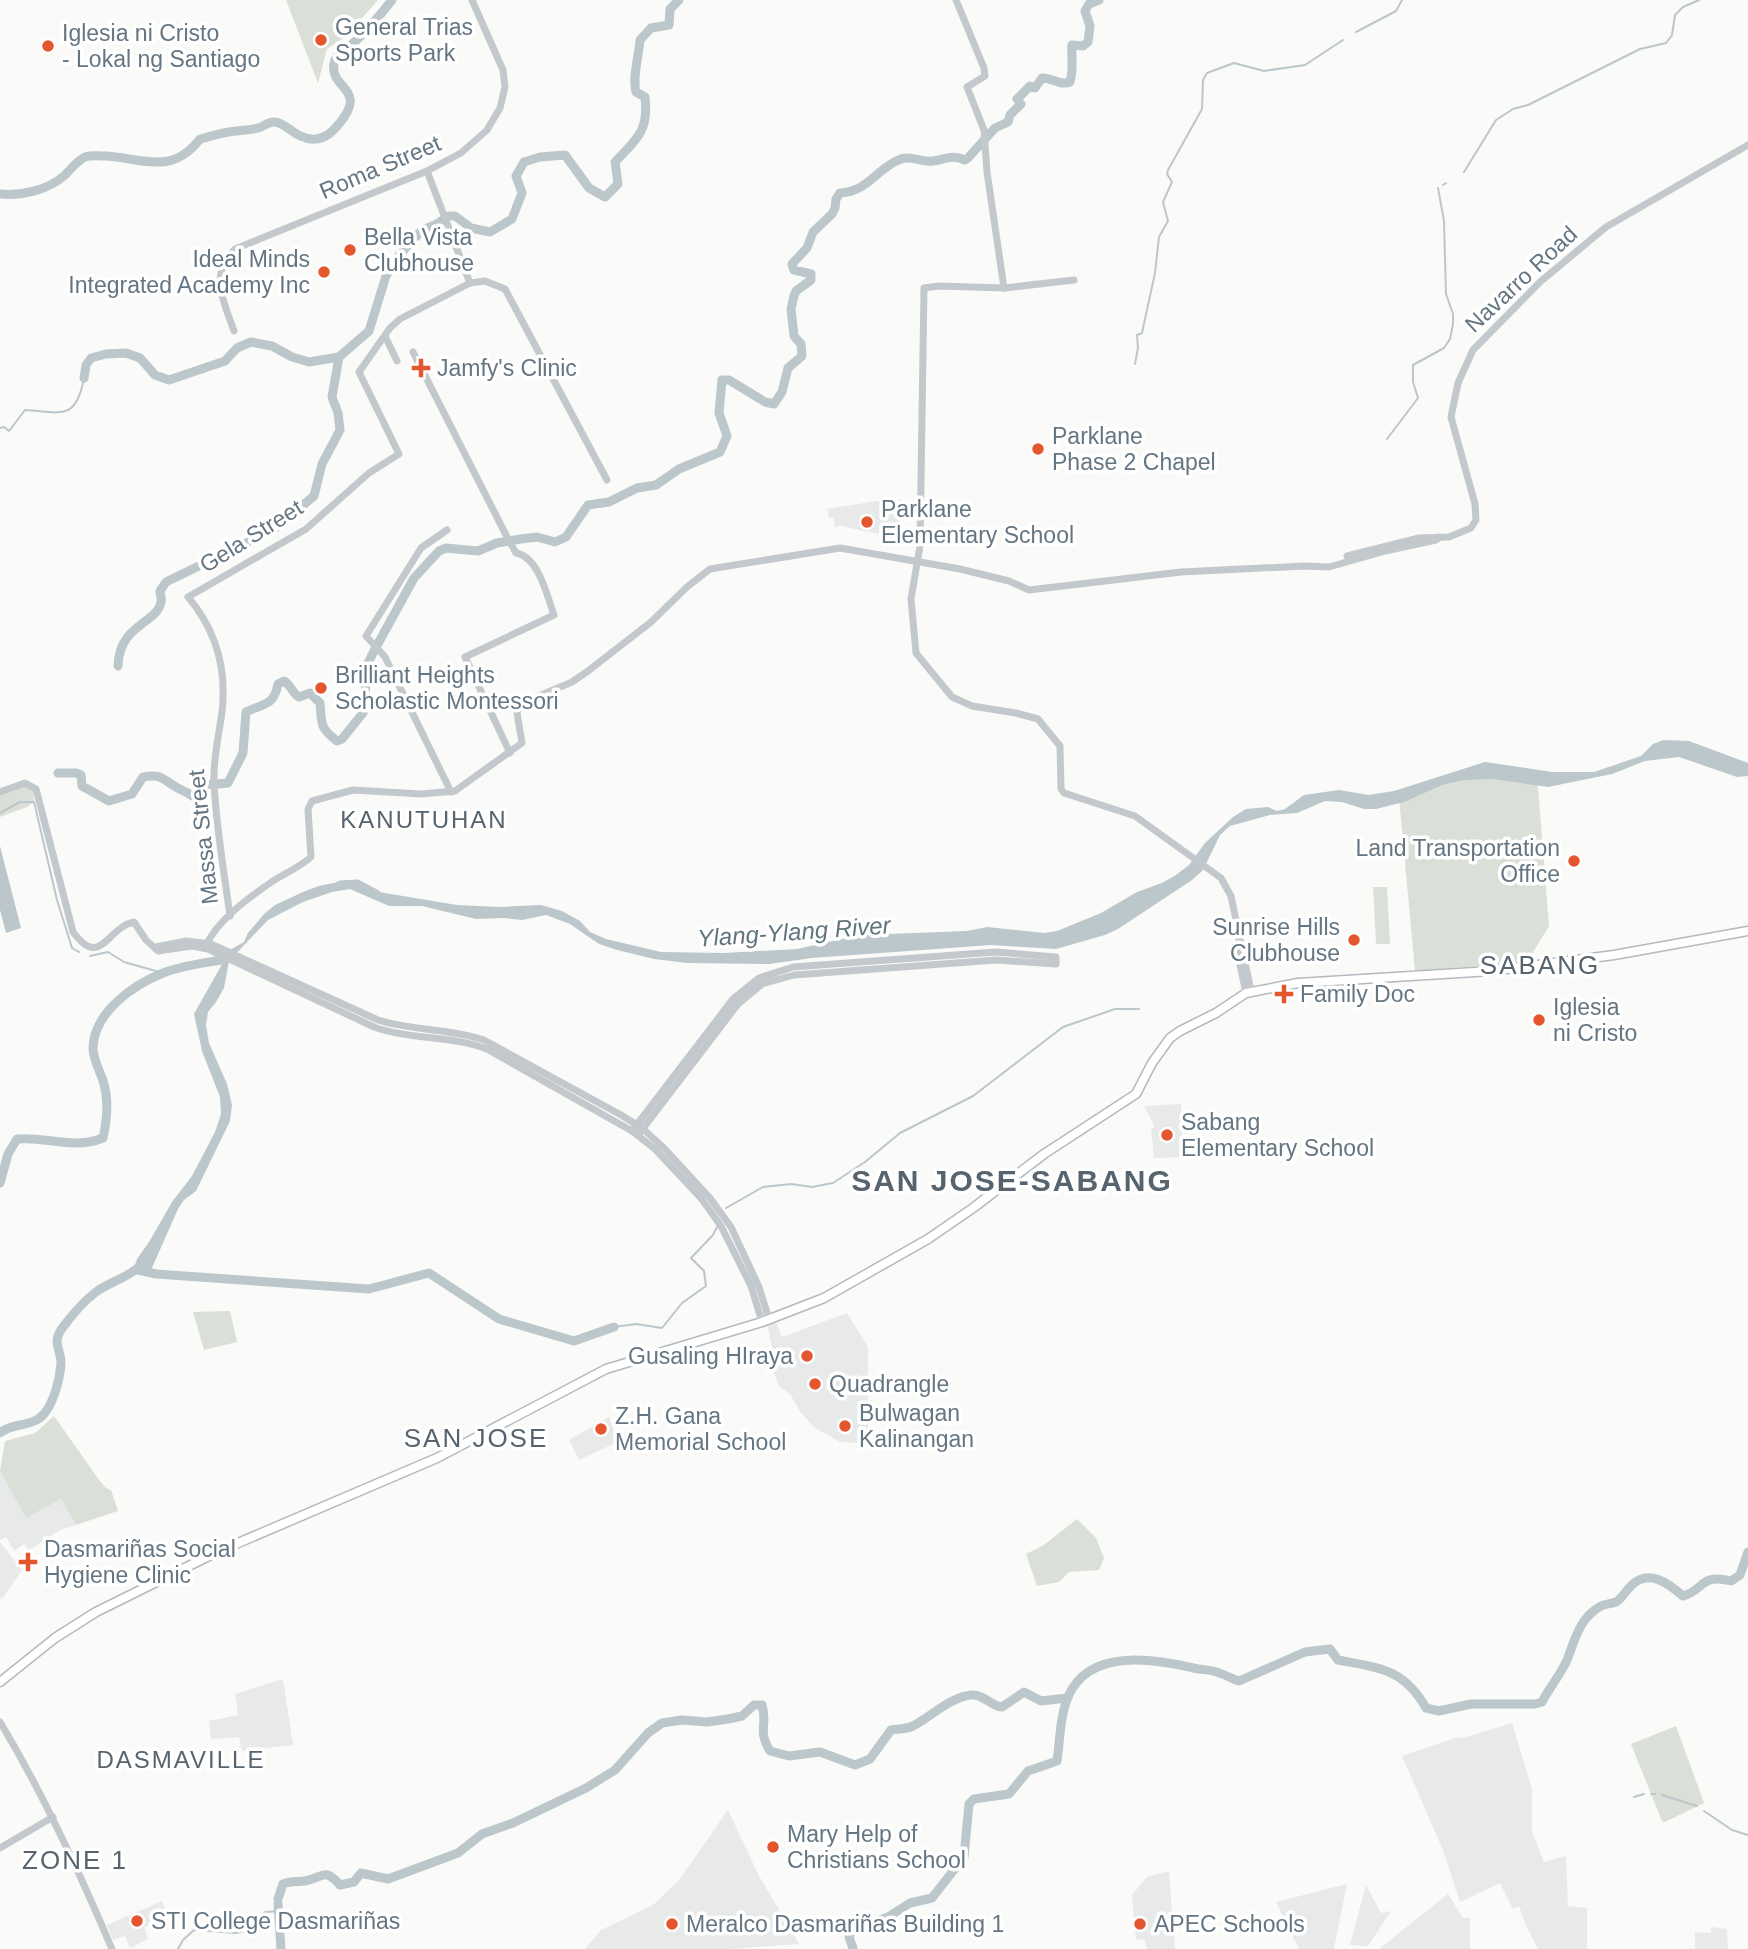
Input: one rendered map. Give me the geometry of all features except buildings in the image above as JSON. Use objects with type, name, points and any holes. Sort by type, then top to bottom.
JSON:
[{"type":"main road","points":[[0,1682],[74,1624],[202,1559],[437,1458],[606,1369],[766,1321],[824,1298],[928,1239],[974,1208],[1044,1154],[1136,1094],[1152,1063],[1175,1034],[1249,992],[1298,983],[1491,971],[1614,955],[1748,931]]},
{"type":"street","name":"Roma Street","points":[[234,331],[219,286],[219,278],[225,262],[235,249],[427,171],[461,153],[488,130],[500,108],[505,87],[503,70],[472,0]]},
{"type":"street","points":[[956,0],[985,68],[985,76],[967,87],[984,130],[1004,288]]},
{"type":"street","name":"Navarro Road","points":[[916,563],[1009,580],[1029,590],[1181,572],[1322,567],[1437,541],[1440,537],[1471,528],[1476,520],[1475,504],[1451,416],[1458,383],[1473,350],[1540,282],[1606,227],[1748,145]]},
{"type":"street","points":[[427,171],[470,283]]},
{"type":"street","points":[[1074,280],[1004,288],[924,288],[920,546],[911,599],[916,653],[952,697],[972,706],[1038,719],[1060,747],[1060,789],[1064,793],[1135,816],[1222,878],[1229,890],[1240,938],[1238,955],[1249,992]]},
{"type":"street","points":[[397,361],[385,335],[400,319],[470,283],[492,283],[505,289],[607,480]]},
{"type":"street","name":"Gela Street","points":[[188,597],[306,528],[369,473],[399,453],[359,372],[385,335]]},
{"type":"street","points":[[413,352],[506,535],[514,549],[533,564],[554,615],[466,657],[510,753]]},
{"type":"street","points":[[447,530],[421,548],[366,636],[385,657],[451,792]]},
{"type":"street","points":[[209,947],[212,935],[230,916],[269,884],[308,859],[312,853],[308,806],[316,799],[353,790],[421,794],[460,789],[520,746],[523,740],[517,711],[520,704],[572,682],[588,671],[651,622],[709,570],[840,548],[916,563]]},
{"type":"street","name":"Massa Street","points":[[188,597],[201,612],[222,661],[224,686],[214,757],[214,783],[230,916]]},
{"type":"street","points":[[0,792],[25,783],[36,789],[73,932],[78,939],[92,947],[99,948],[118,928],[132,922],[137,924],[152,946],[161,952],[186,947],[209,947],[378,1020],[484,1040],[637,1129],[697,1183],[724,1224],[766,1321]]},
{"type":"street","points":[[996,953],[1056,957],[1056,964],[996,960],[805,974],[770,981],[749,993],[738,1004],[637,1129],[727,1006],[745,987],[767,974],[793,967],[996,953]]},
{"type":"street","points":[[0,1722],[53,1816],[112,1949]]},
{"type":"street","points":[[0,1848],[53,1816]]},
{"type":"shaded area","name":"General Trias Sports Park","points":[[286,0],[378,0],[345,37],[327,49],[318,83]]},
{"type":"shaded area","name":"Parklane Elementary School","points":[[902,500],[899,538],[835,527],[827,509],[877,501]]},
{"type":"shaded area","points":[[1663,740],[1689,741],[1748,763],[1748,776],[1737,777],[1679,757],[1645,761],[1612,774],[1548,787],[1493,779],[1463,780],[1442,785],[1404,802],[1376,809],[1325,801],[1297,813],[1270,815],[1230,826],[1220,835],[1203,870],[1192,880],[1118,929],[1056,949],[991,945],[812,958],[769,964],[687,963],[654,959],[599,944],[570,924],[546,915],[522,920],[476,919],[422,906],[389,906],[350,889],[303,902],[268,920],[229,961],[224,988],[208,1012],[206,1025],[209,1043],[227,1084],[232,1105],[230,1121],[196,1191],[184,1200],[178,1209],[151,1270],[134,1269],[137,1259],[172,1202],[192,1176],[215,1132],[221,1114],[220,1097],[202,1051],[194,1014],[230,950],[244,942],[264,914],[275,905],[319,886],[343,881],[373,891],[457,905],[541,905],[562,911],[580,921],[590,932],[606,939],[661,952],[723,953],[797,949],[860,935],[967,931],[987,927],[1044,933],[1057,931],[1101,913],[1137,892],[1176,875],[1189,865],[1205,843],[1233,817],[1246,809],[1268,807],[1277,811],[1285,809],[1304,795],[1339,790],[1369,795],[1394,791],[1485,762],[1552,772],[1594,772],[1641,756],[1653,744]]},
{"type":"shaded area","points":[[1474,770],[1537,774],[1549,926],[1527,962],[1415,971],[1399,797]]},
{"type":"shaded area","points":[[22,784],[33,789],[34,802],[0,817],[0,794]]},
{"type":"shaded area","points":[[0,846],[21,928],[6,933],[0,910]]},
{"type":"shaded area","points":[[1373,887],[1387,887],[1390,944],[1376,944]]},
{"type":"shaded area","name":"Sabang Elementary School","points":[[1181,1104],[1183,1157],[1154,1158],[1151,1128],[1155,1127],[1144,1106]]},
{"type":"shaded area","points":[[230,1311],[237,1342],[204,1350],[193,1312]]},
{"type":"shaded area","points":[[847,1313],[868,1347],[868,1440],[861,1443],[840,1442],[815,1428],[801,1413],[790,1394],[779,1386],[773,1371],[775,1361],[767,1324],[775,1320],[782,1337]]},
{"type":"shaded area","points":[[54,1416],[99,1480],[111,1490],[118,1511],[76,1525],[61,1499],[26,1518],[0,1471],[5,1441],[35,1433]]},
{"type":"shaded area","name":"Z.H. Gana Memorial School","points":[[609,1417],[618,1442],[579,1460],[569,1440]]},
{"type":"shaded area","points":[[0,1471],[26,1518],[61,1499],[76,1525],[60,1530],[29,1550],[24,1544],[14,1551],[6,1537],[0,1540]]},
{"type":"shaded area","points":[[1077,1519],[1096,1538],[1104,1558],[1099,1570],[1069,1572],[1059,1582],[1037,1586],[1026,1554],[1044,1545]]},
{"type":"shaded area","points":[[0,1542],[22,1570],[2,1599],[0,1597]]},
{"type":"shaded area","points":[[283,1679],[293,1745],[242,1751],[239,1737],[211,1739],[209,1721],[238,1715],[235,1694]]},
{"type":"shaded area","points":[[1512,1723],[1532,1789],[1532,1831],[1544,1862],[1566,1856],[1568,1906],[1587,1908],[1587,1949],[1538,1949],[1519,1906],[1513,1909],[1500,1883],[1460,1902],[1443,1850],[1402,1756],[1458,1737],[1463,1738]]},
{"type":"shaded area","points":[[1676,1726],[1704,1803],[1665,1822],[1662,1821],[1631,1744]]},
{"type":"shaded area","points":[[728,1810],[759,1876],[799,1944],[727,1949],[585,1949],[601,1930],[653,1905],[679,1880]]},
{"type":"shaded area","points":[[1169,1871],[1175,1949],[1147,1949],[1144,1939],[1136,1940],[1132,1895],[1147,1877]]},
{"type":"shaded area","points":[[1347,1884],[1334,1949],[1299,1949],[1276,1902]]},
{"type":"shaded area","points":[[1366,1885],[1381,1913],[1391,1911],[1368,1946],[1350,1945]]},
{"type":"shaded area","points":[[1448,1894],[1463,1918],[1470,1918],[1470,1949],[1379,1949]]},
{"type":"shaded area","name":"STI College Dasmariñas","points":[[162,1901],[168,1918],[144,1927],[148,1939],[130,1948],[125,1936],[113,1940],[107,1925]]},
{"type":"shaded area","points":[[1711,1927],[1727,1929],[1728,1949],[1695,1949],[1695,1932],[1711,1933]]},
{"type":"waterway","points":[[0,194],[26,193],[43,188],[65,175],[85,157],[168,161],[190,150],[200,139],[255,129],[271,122],[309,139],[326,136],[338,125],[350,104],[349,96],[334,72],[335,60],[368,29],[392,0]]},
{"type":"waterway","points":[[84,378],[86,365],[91,358],[126,353],[140,358],[155,375],[169,380],[225,361],[237,348],[251,342],[272,346],[292,357],[309,362],[339,357],[369,331],[386,276],[395,260],[422,230],[449,216],[455,216],[471,228],[490,232],[512,219],[522,193],[516,176],[524,162],[540,157],[565,155],[589,188],[605,197],[618,184],[615,162],[640,134],[645,118],[645,97],[636,92],[635,86],[640,40],[651,28],[669,25],[670,9],[679,0]]},
{"type":"waterway","points":[[58,773],[81,775],[82,786],[109,801],[132,794],[143,777],[149,776],[161,778],[192,796],[197,796],[207,785],[228,783],[243,753],[246,712],[271,700],[278,684],[284,681],[299,697],[310,693],[320,703],[324,728],[337,741],[342,739],[363,713],[368,663],[374,651],[414,578],[439,551],[446,548],[478,551],[497,543],[537,537],[555,542],[566,537],[588,505],[609,502],[637,488],[656,485],[679,469],[720,452],[727,436],[719,413],[722,380],[729,380],[765,402],[774,404],[782,392],[788,368],[802,356],[801,344],[794,336],[791,309],[796,291],[811,280],[811,274],[794,270],[792,264],[807,248],[813,232],[832,214],[840,193],[859,188],[901,159],[929,161],[952,157],[965,160],[995,128],[1008,122],[1010,115],[1021,104],[1017,99],[1030,86],[1035,88],[1042,78],[1070,82],[1072,45],[1083,46],[1088,42],[1090,26],[1085,11],[1089,4],[1099,0]]},
{"type":"waterway","points":[[1356,32],[1396,11],[1402,0]]},
{"type":"waterway","points":[[1464,172],[1496,120],[1513,109],[1528,105],[1640,49],[1666,43],[1672,35],[1675,15],[1683,7],[1699,0]]},
{"type":"waterway","points":[[1135,364],[1137,335],[1142,333],[1155,273],[1159,237],[1168,221],[1163,202],[1172,182],[1167,174],[1202,109],[1203,80],[1207,73],[1234,63],[1264,71],[1305,65],[1343,40]]},
{"type":"waterway","points":[[1387,439],[1418,398],[1413,382],[1413,365],[1444,348],[1450,339],[1453,314],[1446,294],[1444,221],[1438,188]]},
{"type":"waterway","points":[[118,666],[125,641],[158,609],[160,591],[166,582],[273,530],[314,496],[322,464],[340,430],[332,397],[339,357]]},
{"type":"waterway","points":[[0,428],[4,427],[9,431],[25,410],[57,412],[71,408],[81,392],[84,378]]},
{"type":"waterway","points":[[0,813],[20,802],[34,802],[57,900],[72,948],[79,952]]},
{"type":"waterway","name":"Ylang-Ylang River","points":[[340,885],[357,884],[376,894]]},
{"type":"waterway","points":[[90,956],[108,952],[124,962],[163,973]]},
{"type":"waterway","name":"Ylang-Ylang River","points":[[0,1183],[8,1154],[17,1139],[81,1143],[103,1138],[107,1098],[93,1048],[100,1023],[117,1002],[151,978],[163,973],[227,959]]},
{"type":"waterway","points":[[726,1208],[763,1187],[791,1184],[812,1187],[833,1183],[865,1162],[900,1133],[973,1096],[1063,1027],[1115,1009],[1139,1009]]},
{"type":"waterway","points":[[614,1327],[636,1324],[662,1328],[682,1303],[706,1286],[704,1271],[691,1258],[717,1227]]},
{"type":"waterway","points":[[0,1433],[10,1427],[34,1421],[44,1414],[58,1383],[61,1363],[57,1341],[59,1333],[78,1308],[102,1288],[135,1270],[145,1259]]},
{"type":"waterway","points":[[138,1270],[156,1274],[369,1289],[429,1273],[499,1319],[574,1341],[614,1327]]},
{"type":"waterway","points":[[853,1948],[849,1937],[853,1929],[888,1917],[910,1903],[932,1898],[964,1857],[969,1804],[974,1799],[1009,1794],[1028,1771],[1057,1761],[1065,1704],[1078,1681],[1091,1670],[1125,1660],[1144,1660],[1212,1671],[1239,1681],[1305,1652],[1330,1649],[1338,1660],[1378,1668],[1399,1677],[1426,1708],[1439,1711],[1471,1704],[1535,1704],[1542,1702],[1564,1665],[1579,1630],[1594,1611],[1603,1605],[1616,1602],[1631,1586],[1644,1578],[1658,1579],[1683,1596],[1714,1579],[1731,1581],[1740,1575],[1748,1552]]},
{"type":"waterway","points":[[278,1899],[283,1884],[286,1883],[327,1875],[340,1885],[354,1882],[361,1873],[388,1879],[458,1853],[482,1834],[513,1823],[586,1788],[615,1770],[648,1733],[662,1723],[728,1719],[742,1716],[754,1705],[762,1705],[764,1738],[770,1751],[789,1756],[820,1752],[855,1765],[870,1759],[891,1730],[913,1726],[964,1696],[976,1695],[1002,1707],[1024,1692],[1041,1701],[1067,1698]]},
{"type":"waterway","points":[[1634,1797],[1644,1794]]},
{"type":"waterway","points":[[1662,1795],[1697,1806]]},
{"type":"waterway","points":[[1704,1811],[1732,1830],[1748,1835]]},
{"type":"waterway","points":[[278,1904],[281,1949]]},
{"type":"waterway","points":[[178,1949],[194,1930],[236,1933],[246,1931],[265,1912],[279,1911]]},
{"type":"place","name":"General Trias Sports Park","points":[[321,40]]},
{"type":"place","name":"Iglesia ni Cristo - Lokal ng Santiago","points":[[48,46]]},
{"type":"place","name":"Bella Vista Clubhouse","points":[[350,250]]},
{"type":"place","name":"Ideal Minds Integrated Academy Inc","points":[[324,272]]},
{"type":"place","name":"Jamfy's Clinic","points":[[421,368]]},
{"type":"place","name":"Parklane Phase 2 Chapel","points":[[1038,449]]},
{"type":"place","name":"Parklane Elementary School","points":[[867,522]]},
{"type":"place","name":"Brilliant Heights Scholastic Montessori","points":[[321,688]]},
{"type":"place","name":"Land Transportation Office","points":[[1574,861]]},
{"type":"place","name":"Sunrise Hills Clubhouse","points":[[1354,940]]},
{"type":"place","name":"Family Doc","points":[[1284,994]]},
{"type":"place","name":"Iglesia ni Cristo","points":[[1539,1020]]},
{"type":"place","name":"Sabang Elementary School","points":[[1167,1135]]},
{"type":"place","name":"Gusaling HIraya","points":[[807,1356]]},
{"type":"place","name":"Quadrangle","points":[[815,1384]]},
{"type":"place","name":"Bulwagan Kalinangan","points":[[845,1426]]},
{"type":"place","name":"Z.H. Gana Memorial School","points":[[601,1429]]},
{"type":"place","name":"Dasmariñas Social Hygiene Clinic","points":[[28,1562]]},
{"type":"place","name":"Mary Help of Christians School","points":[[773,1847]]},
{"type":"place","name":"STI College Dasmariñas","points":[[137,1921]]},
{"type":"place","name":"Meralco Dasmariñas Building 1","points":[[672,1924]]},
{"type":"place","name":"APEC Schools","points":[[1140,1924]]},
{"type":"district","name":"KANUTUHAN","points":[[424,820]]},
{"type":"district","name":"SABANG","points":[[1540,965]]},
{"type":"district","name":"SAN JOSE-SABANG","points":[[1012,1181]]},
{"type":"district","name":"SAN JOSE","points":[[476,1438]]},
{"type":"district","name":"DASMAVILLE","points":[[181,1760]]},
{"type":"district","name":"ZONE 1","points":[[75,1860]]}]
